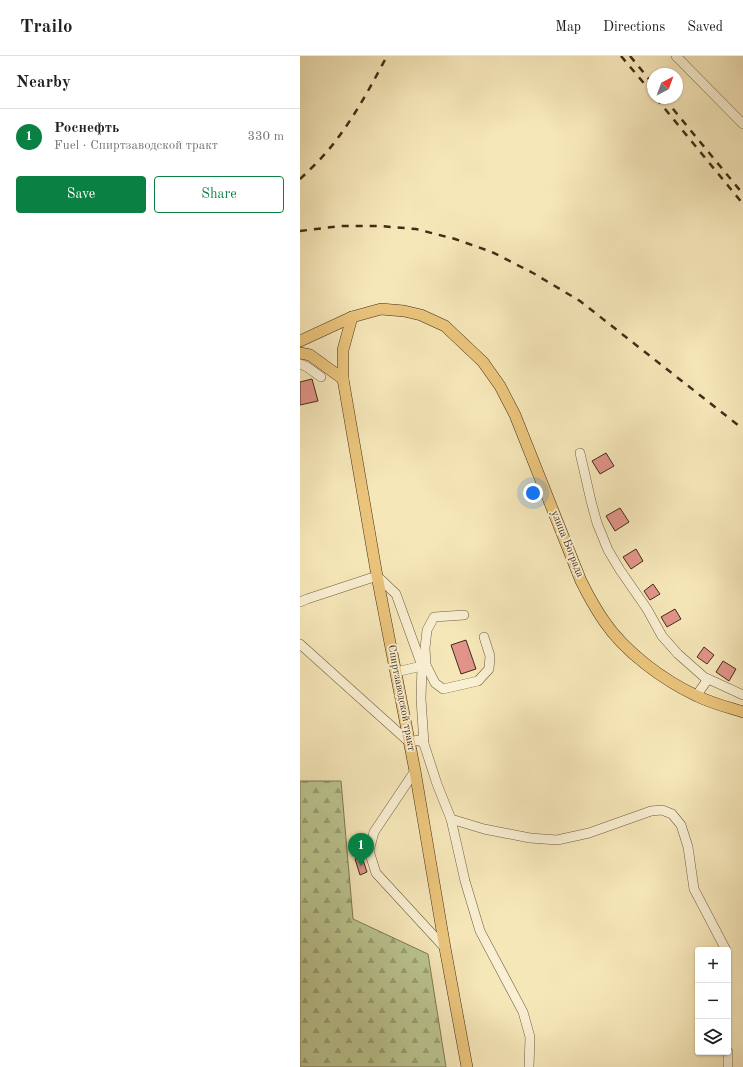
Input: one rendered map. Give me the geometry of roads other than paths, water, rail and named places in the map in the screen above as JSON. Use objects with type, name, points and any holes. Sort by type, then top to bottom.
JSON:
[{"type":"main road","name":"улица Бограда","points":[[300,342],[352,317],[381,310],[404,311],[421,315],[445,326],[483,362],[500,386],[515,415],[581,581],[605,622],[633,653],[674,684],[696,696],[743,712]]},
{"type":"main road","name":"Спиртзаводской тракт","points":[[352,317],[343,350],[343,379],[377,576],[415,771],[467,1067]]},
{"type":"main road","points":[[300,353],[310,355],[343,379]]},
{"type":"street","points":[[676,56],[743,124]]},
{"type":"street","points":[[300,364],[321,377]]},
{"type":"street","points":[[580,453],[597,523],[608,550],[662,636],[695,670],[708,679],[743,695]]},
{"type":"street","points":[[300,602],[377,576],[396,594],[424,665],[435,683],[443,689],[478,681],[489,668],[490,656],[484,637]]},
{"type":"street","points":[[464,615],[434,617],[427,630],[421,699],[424,744],[437,784],[451,819],[465,881],[480,931],[523,1012],[530,1037],[529,1067]]},
{"type":"street","points":[[300,644],[409,742],[419,740],[424,744]]},
{"type":"street","points":[[396,672],[424,665]]},
{"type":"street","points":[[696,696],[708,679]]},
{"type":"street","points":[[415,771],[374,832],[369,851],[376,873],[445,948]]},
{"type":"street","points":[[451,819],[484,829],[530,838],[556,840],[589,833],[651,811],[662,810],[672,814],[681,825],[688,847],[694,889],[724,947]]},
{"type":"street","points":[[728,1055],[728,1067]]},
{"type":"railway","points":[[300,179],[322,157],[342,133],[387,56]]},
{"type":"railway","points":[[621,56],[647,87]]},
{"type":"railway","points":[[630,56],[647,77]]},
{"type":"railway","points":[[661,104],[743,204]]},
{"type":"railway","points":[[669,104],[743,194]]},
{"type":"railway","points":[[300,231],[340,226],[380,226],[416,229],[455,239],[492,252],[533,273],[580,301],[743,429]]},
{"type":"place","name":"Роснефть","points":[[361,866]]}]
